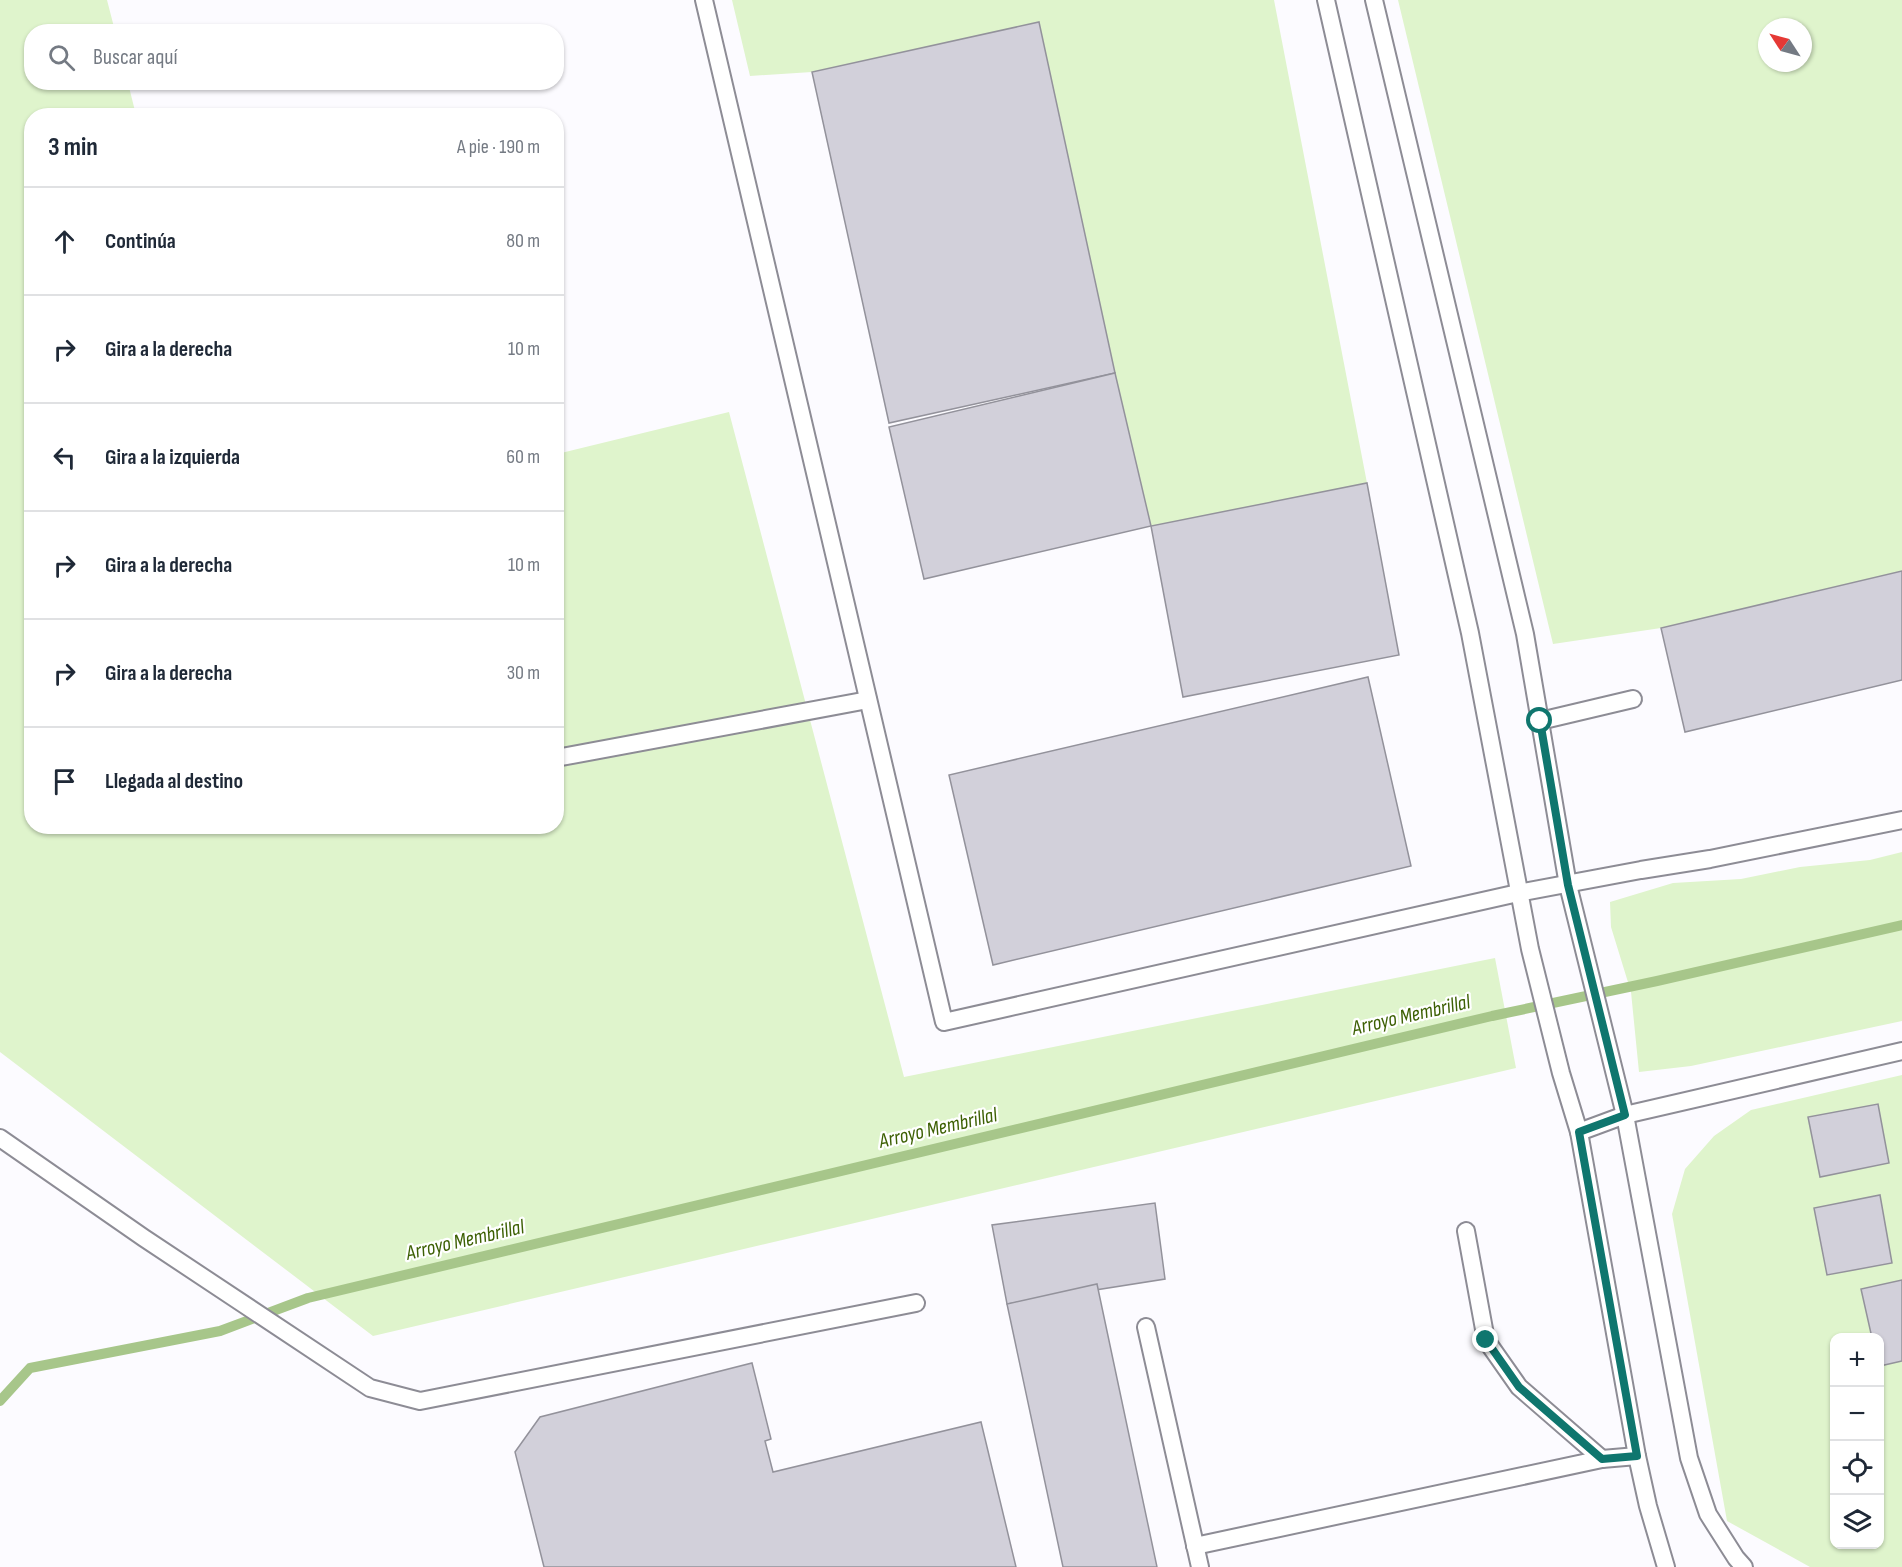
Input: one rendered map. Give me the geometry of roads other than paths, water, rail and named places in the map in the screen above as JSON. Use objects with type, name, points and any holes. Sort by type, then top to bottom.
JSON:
[{"type":"lane","points":[[704,0],[944,1022],[1518,893],[1710,859],[1902,820]]},
{"type":"lane","points":[[1326,0],[1470,633],[1530,949],[1561,1073],[1579,1132],[1637,1456],[1648,1506],[1666,1567]]},
{"type":"lane","points":[[1374,0],[1525,634],[1568,885],[1625,1115],[1689,1458],[1708,1514],[1744,1567]]},
{"type":"lane","points":[[564,756],[868,699]]},
{"type":"lane","points":[[1540,721],[1633,699]]},
{"type":"lane","points":[[1579,1132],[1625,1115],[1902,1052]]},
{"type":"lane","points":[[0,1138],[144,1238],[370,1388],[420,1401],[916,1303]]},
{"type":"lane","points":[[1466,1231],[1486,1340],[1519,1387],[1602,1459]]},
{"type":"lane","points":[[1146,1326],[1200,1567]]},
{"type":"lane","points":[[1195,1546],[1602,1459],[1637,1456]]},
{"type":"waterway","name":"Arroyo Membrillal","points":[[0,1401],[30,1368],[220,1331],[308,1298],[1492,1016],[1902,925]]}]
